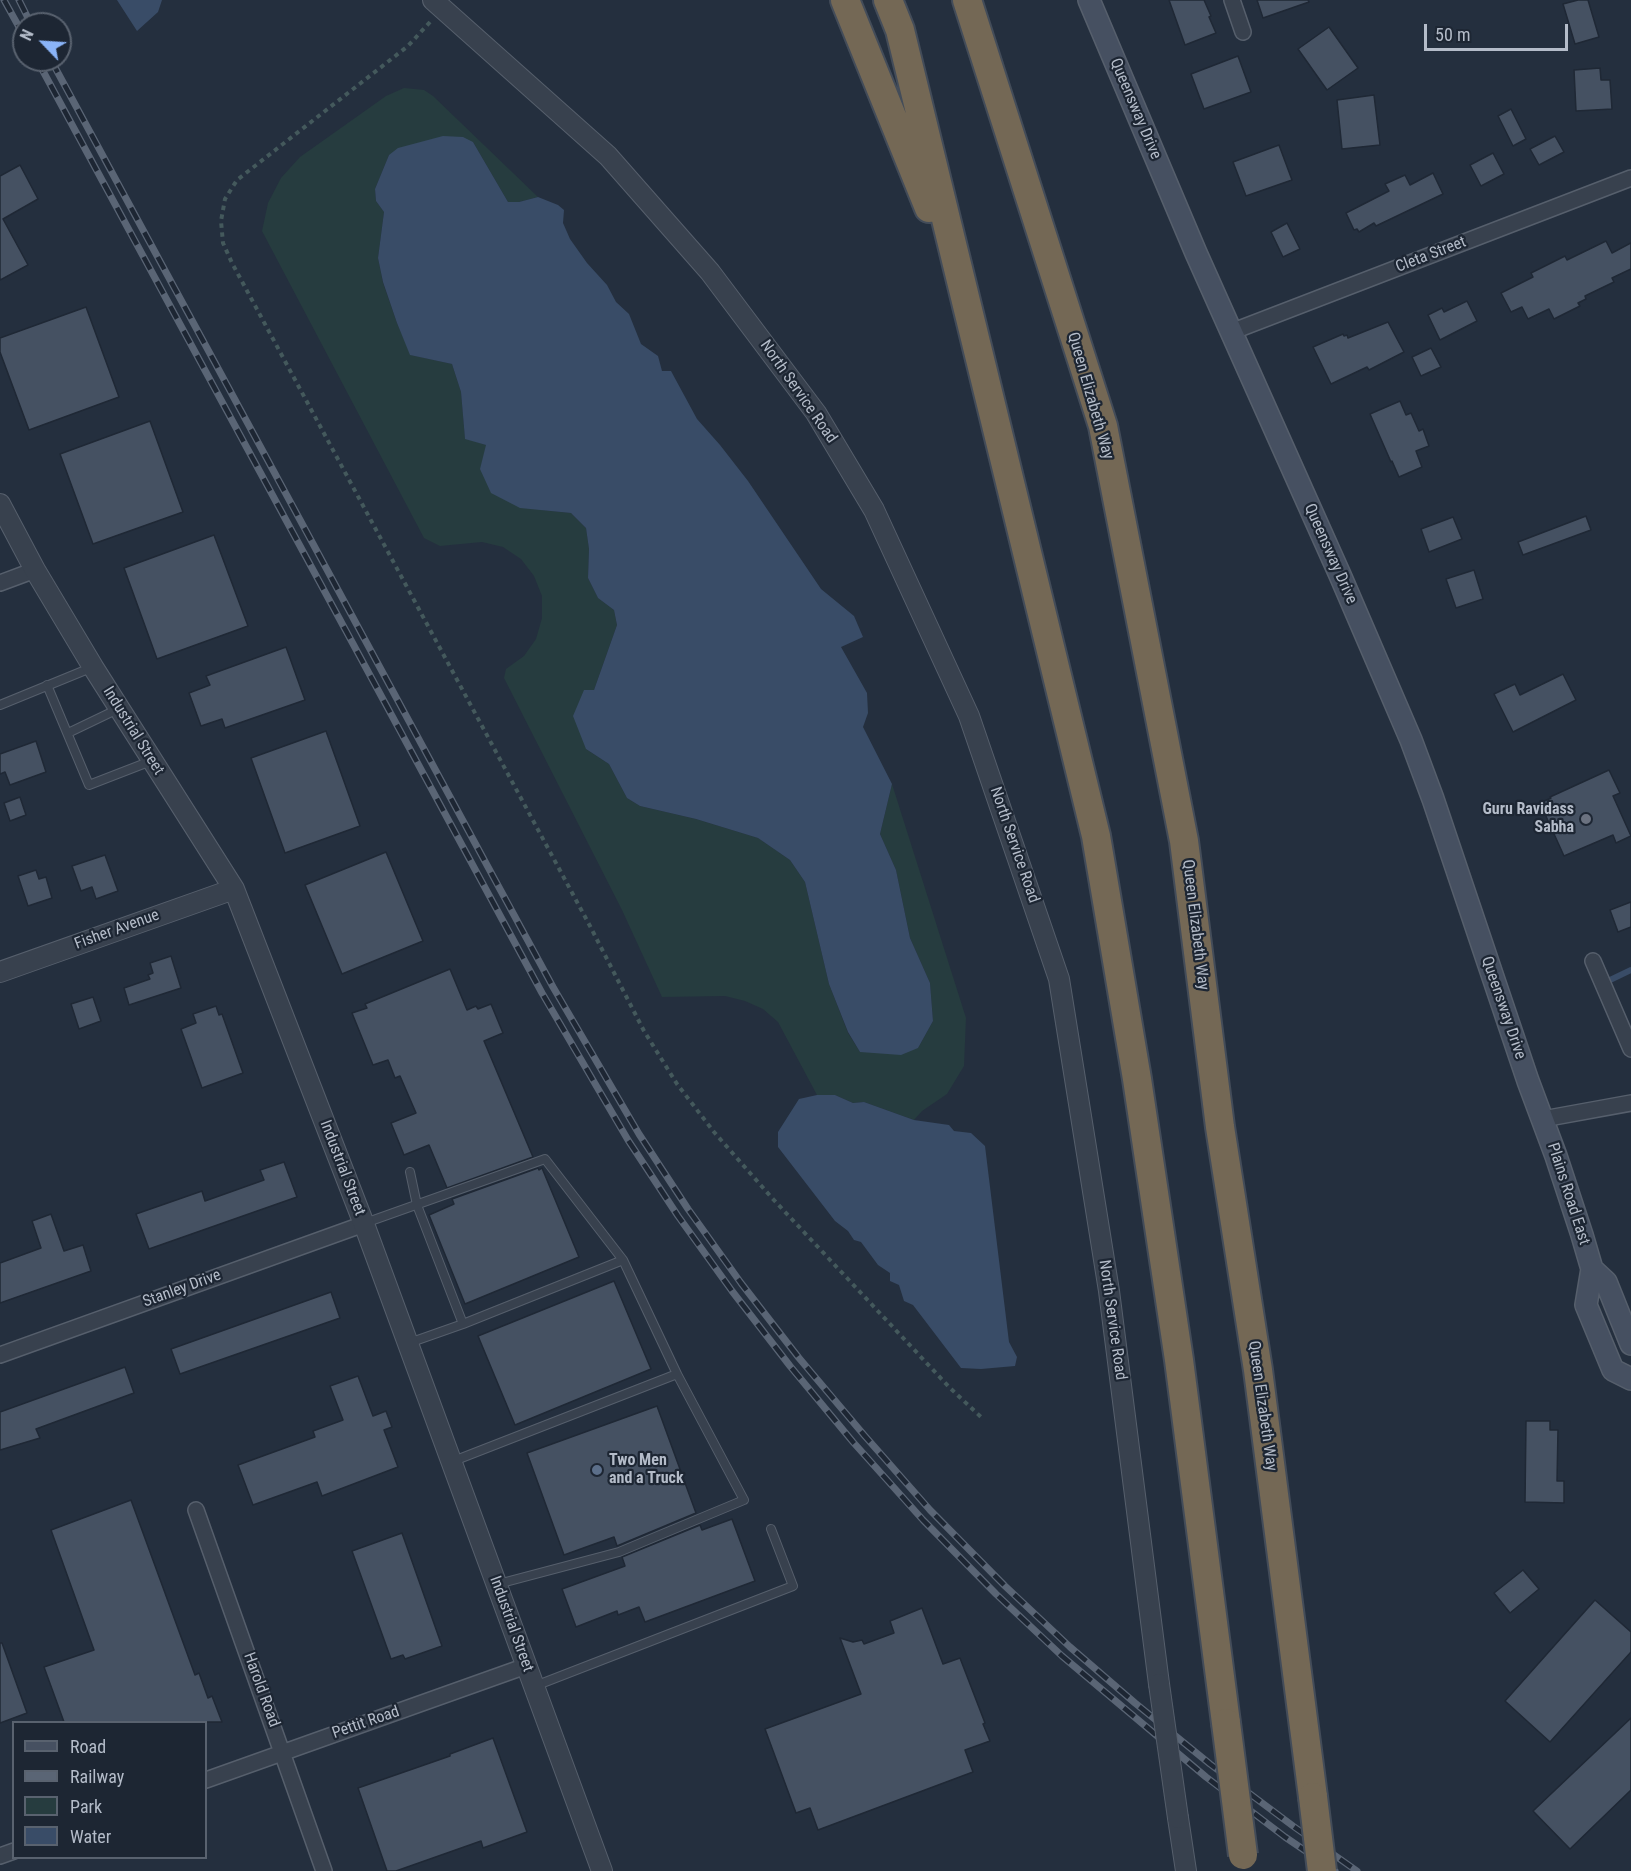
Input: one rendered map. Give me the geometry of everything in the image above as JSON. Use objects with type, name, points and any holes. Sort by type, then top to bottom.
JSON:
[{"type":"highway","points":[[845,0],[938,231],[1000,439]]},
{"type":"highway","points":[[888,0],[900,30],[1096,836],[1137,1079],[1179,1360],[1244,1863]]},
{"type":"highway","name":"Queen Elizabeth Way","points":[[967,0],[1103,426],[1184,842],[1220,1126],[1258,1370],[1322,1871]]},
{"type":"main road","name":"Queensway Drive","points":[[1089,0],[1231,332],[1411,740],[1543,1119]]},
{"type":"main road","name":"Plains Road East","points":[[1543,1119],[1592,1269],[1586,1305],[1613,1370],[1631,1378]]},
{"type":"main road","name":"Plains Road East","points":[[1592,1269],[1606,1282],[1631,1344]]},
{"type":"street","points":[[1232,0],[1243,32]]},
{"type":"street","name":"North Service Road","points":[[438,4],[608,156],[710,272],[816,413],[874,510],[969,716],[1059,979],[1109,1291],[1159,1684],[1186,1871]]},
{"type":"street","name":"Cleta Street","points":[[1231,332],[1631,178]]},
{"type":"street","name":"Industrial Street","points":[[0,504],[35,570],[93,667],[234,889],[364,1224],[602,1871]]},
{"type":"street","points":[[0,583],[35,570]]},
{"type":"street","name":"Fisher Avenue","points":[[0,972],[234,889]]},
{"type":"street","points":[[1593,961],[1631,1049]]},
{"type":"street","points":[[1543,1119],[1631,1104]]},
{"type":"street","name":"Stanley Drive","points":[[0,1355],[364,1224]]},
{"type":"street","name":"Harold Road","points":[[196,1510],[324,1871]]},
{"type":"street","name":"Pettit Road","points":[[207,1780],[526,1666]]},
{"type":"lane","points":[[0,705],[93,667]]},
{"type":"lane","points":[[47,685],[89,785],[152,761]]},
{"type":"lane","points":[[68,733],[118,708]]},
{"type":"lane","points":[[364,1224],[545,1159],[622,1260],[677,1374],[744,1500],[619,1552],[496,1585]]},
{"type":"lane","points":[[410,1172],[417,1205],[463,1324]]},
{"type":"lane","points":[[408,1343],[463,1324],[622,1260]]},
{"type":"lane","points":[[452,1462],[677,1374]]},
{"type":"lane","points":[[534,1686],[793,1586],[771,1529]]},
{"type":"path","points":[[438,4],[408,46],[237,180],[225,199],[221,221],[223,243],[590,926],[644,1031],[677,1084],[714,1132],[772,1198],[950,1388],[981,1417]]},
{"type":"green space","points":[[404,88],[424,90],[433,96],[538,197],[519,202],[508,202],[473,142],[389,155],[375,189],[376,201],[384,212],[378,258],[383,283],[411,355],[452,364],[461,392],[465,438],[486,445],[542,510],[571,513],[586,528],[589,549],[588,578],[598,598],[614,610],[617,625],[594,690],[586,749],[609,764],[627,798],[640,806],[696,819],[758,838],[790,860],[805,882],[829,984],[848,1033],[860,1052],[918,1048],[933,1021],[930,983],[910,938],[896,870],[880,834],[892,784],[966,1018],[964,1066],[947,1094],[922,1111],[914,1120],[864,1102],[853,1103],[835,1095],[817,1095],[778,1022],[763,1009],[725,996],[662,997],[622,910],[504,678],[506,669],[524,656],[536,639],[542,618],[542,596],[534,576],[521,559],[503,547],[482,542],[440,546],[424,538],[262,231],[268,203],[281,178],[300,157],[386,96]]},
{"type":"water","points":[[117,0],[162,0],[158,12],[137,31]]},
{"type":"water","points":[[443,136],[463,137],[473,142],[508,202],[519,202],[538,197],[564,210],[563,223],[570,239],[607,285],[616,302],[629,314],[641,344],[658,356],[662,371],[671,371],[697,419],[748,481],[821,589],[854,616],[863,637],[841,647],[867,693],[868,713],[863,727],[892,784],[880,834],[896,870],[910,938],[930,983],[933,1021],[918,1048],[901,1055],[860,1052],[848,1032],[829,984],[805,882],[790,860],[758,838],[696,819],[640,806],[627,798],[609,764],[586,749],[573,716],[584,690],[594,690],[617,625],[614,610],[598,598],[588,578],[589,549],[586,528],[571,513],[520,508],[491,493],[480,469],[486,445],[465,439],[461,392],[452,364],[410,355],[383,282],[378,258],[384,212],[376,201],[375,189],[389,155],[398,148]]},
{"type":"water","points":[[817,1095],[835,1095],[853,1103],[864,1102],[914,1120],[949,1125],[954,1131],[971,1133],[985,1146],[1009,1342],[1017,1357],[1015,1366],[961,1368],[913,1305],[904,1301],[899,1285],[890,1281],[890,1273],[878,1265],[861,1242],[854,1240],[848,1231],[835,1221],[778,1147],[778,1132],[799,1099]]},
{"type":"building","points":[[1169,0],[1204,0],[1216,33],[1185,45]]},
{"type":"building","points":[[1257,0],[1308,0],[1309,2],[1263,18]]},
{"type":"building","points":[[1588,0],[1599,37],[1575,44],[1563,4]]},
{"type":"building","points":[[1329,27],[1358,68],[1327,90],[1298,49]]},
{"type":"building","points":[[1238,56],[1251,92],[1204,109],[1191,74]]},
{"type":"building","points":[[1600,68],[1601,80],[1610,80],[1612,109],[1576,111],[1574,70]]},
{"type":"building","points":[[1374,95],[1380,145],[1342,149],[1337,100]]},
{"type":"building","points":[[1511,109],[1526,139],[1513,146],[1498,116]]},
{"type":"building","points":[[1555,136],[1564,152],[1539,165],[1530,149]]},
{"type":"building","points":[[1279,145],[1292,180],[1246,196],[1233,162]]},
{"type":"building","points":[[1493,153],[1504,174],[1481,186],[1470,165]]},
{"type":"building","points":[[20,165],[38,199],[3,219],[28,265],[0,280],[0,176]]},
{"type":"building","points":[[1433,173],[1443,194],[1376,226],[1374,223],[1359,232],[1357,229],[1354,230],[1346,213],[1389,191],[1385,184],[1405,175],[1410,185]]},
{"type":"building","points":[[1287,223],[1300,249],[1283,257],[1271,232]]},
{"type":"building","points":[[1606,241],[1612,253],[1631,243],[1631,269],[1612,278],[1614,282],[1585,296],[1586,299],[1578,303],[1580,306],[1554,319],[1549,309],[1528,319],[1522,307],[1511,312],[1501,293],[1533,277],[1531,273],[1565,256],[1567,260]]},
{"type":"building","points":[[1467,301],[1477,321],[1440,340],[1428,315],[1442,308],[1444,312]]},
{"type":"building","points":[[86,307],[119,397],[29,430],[0,352],[0,338]]},
{"type":"building","points":[[1388,322],[1404,352],[1369,370],[1367,367],[1331,384],[1313,347],[1343,334],[1348,338]]},
{"type":"building","points":[[1431,348],[1441,367],[1421,376],[1412,357]]},
{"type":"building","points":[[1400,401],[1406,415],[1411,413],[1419,431],[1423,429],[1429,446],[1416,451],[1422,467],[1399,477],[1370,414]]},
{"type":"building","points":[[150,421],[183,512],[93,544],[60,454]]},
{"type":"building","points":[[1586,516],[1591,530],[1523,555],[1518,542]]},
{"type":"building","points":[[1453,517],[1462,539],[1429,552],[1421,529]]},
{"type":"building","points":[[214,535],[248,626],[157,659],[124,568]]},
{"type":"building","points":[[1474,570],[1483,599],[1456,608],[1446,579]]},
{"type":"building","points":[[286,647],[305,700],[225,728],[222,719],[201,726],[189,693],[210,685],[206,676]]},
{"type":"building","points":[[1563,674],[1576,700],[1513,732],[1494,694],[1515,684],[1520,695]]},
{"type":"building","points":[[326,731],[360,826],[285,853],[251,758]]},
{"type":"building","points":[[36,741],[46,772],[10,785],[5,772],[0,774],[0,754]]},
{"type":"building","name":"Guru Ravidass Sabha","points":[[1609,770],[1620,793],[1613,796],[1631,836],[1616,843],[1613,835],[1564,856],[1540,803]]},
{"type":"building","points":[[20,797],[26,815],[10,821],[4,803]]},
{"type":"building","points":[[386,852],[423,941],[342,974],[305,885]]},
{"type":"building","points":[[105,855],[118,891],[96,899],[92,887],[81,891],[72,866]]},
{"type":"building","points":[[36,870],[39,879],[46,877],[52,898],[28,906],[18,876]]},
{"type":"building","points":[[1631,902],[1631,927],[1618,932],[1610,910]]},
{"type":"building","points":[[171,956],[181,988],[129,1005],[124,988],[150,979],[148,975],[153,973],[150,963]]},
{"type":"building","points":[[450,969],[467,1010],[491,1004],[503,1033],[484,1041],[533,1157],[447,1188],[429,1145],[404,1155],[391,1123],[416,1113],[400,1076],[395,1078],[388,1060],[373,1065],[352,1013],[367,1008],[365,1004]]},
{"type":"building","points":[[93,997],[101,1021],[79,1029],[71,1004]]},
{"type":"building","points":[[216,1006],[219,1015],[222,1014],[243,1073],[202,1088],[181,1029],[196,1023],[193,1014]]},
{"type":"building","points":[[284,1162],[297,1197],[149,1249],[136,1214],[202,1191],[205,1201],[264,1180],[260,1170]]},
{"type":"building","points":[[538,1168],[539,1170],[542,1168],[579,1257],[465,1304],[429,1215],[454,1204],[452,1199]]},
{"type":"building","points":[[51,1214],[64,1251],[83,1245],[91,1271],[0,1303],[0,1263],[41,1248],[32,1221]]},
{"type":"building","points":[[614,1281],[651,1369],[515,1425],[478,1336]]},
{"type":"building","points":[[331,1292],[340,1318],[180,1374],[171,1349]]},
{"type":"building","points":[[125,1367],[134,1393],[36,1429],[40,1438],[0,1450],[0,1412]]},
{"type":"building","points":[[358,1376],[373,1416],[386,1411],[392,1427],[384,1430],[398,1467],[322,1496],[317,1482],[253,1505],[238,1465],[315,1437],[313,1431],[343,1420],[330,1386]]},
{"type":"building","points":[[657,1406],[696,1513],[617,1546],[614,1537],[564,1555],[527,1453]]},
{"type":"building","points":[[1526,1421],[1550,1421],[1550,1430],[1558,1430],[1557,1481],[1564,1481],[1564,1503],[1525,1502]]},
{"type":"building","points":[[131,1500],[195,1675],[199,1673],[208,1698],[212,1696],[222,1722],[64,1721],[44,1667],[94,1650],[51,1530]]},
{"type":"building","points":[[732,1519],[755,1581],[645,1622],[639,1607],[618,1615],[617,1611],[576,1627],[562,1589],[625,1566],[622,1557],[700,1525],[702,1530]]},
{"type":"building","points":[[402,1533],[442,1646],[405,1659],[403,1655],[391,1659],[352,1551]]},
{"type":"building","points":[[1523,1570],[1539,1589],[1510,1613],[1494,1593]]},
{"type":"building","points":[[1595,1600],[1631,1632],[1631,1652],[1550,1742],[1505,1701]]},
{"type":"building","points":[[922,1608],[943,1664],[960,1658],[990,1741],[965,1750],[973,1772],[818,1830],[810,1808],[796,1813],[765,1729],[861,1694],[840,1638],[853,1642],[862,1640],[864,1644],[894,1633],[890,1621]]},
{"type":"building","points":[[0,1643],[2,1643],[27,1713],[0,1723]]},
{"type":"building","points":[[1631,1718],[1631,1790],[1570,1849],[1533,1811]]},
{"type":"building","points":[[493,1738],[527,1832],[483,1848],[481,1841],[396,1871],[387,1871],[358,1788],[450,1756],[450,1754]]},
{"type":"waterway","points":[[1608,981],[1631,970]]},
{"type":"railway","points":[[4,0],[12,14]]},
{"type":"railway","points":[[19,0],[25,12]]},
{"type":"railway","points":[[43,72],[542,993],[628,1140],[678,1216],[790,1366],[853,1442],[923,1520],[996,1594],[1062,1656],[1206,1777],[1285,1837],[1335,1871]]},
{"type":"railway","points":[[57,72],[553,987],[639,1134],[688,1209],[741,1283],[799,1358],[864,1435],[930,1510],[1005,1586],[1070,1647],[1210,1764],[1357,1871]]},
{"type":"place","name":"Guru Ravidass Sabha","points":[[1586,819]]},
{"type":"place","name":"Two Men and a Truck","points":[[597,1470]]}]
